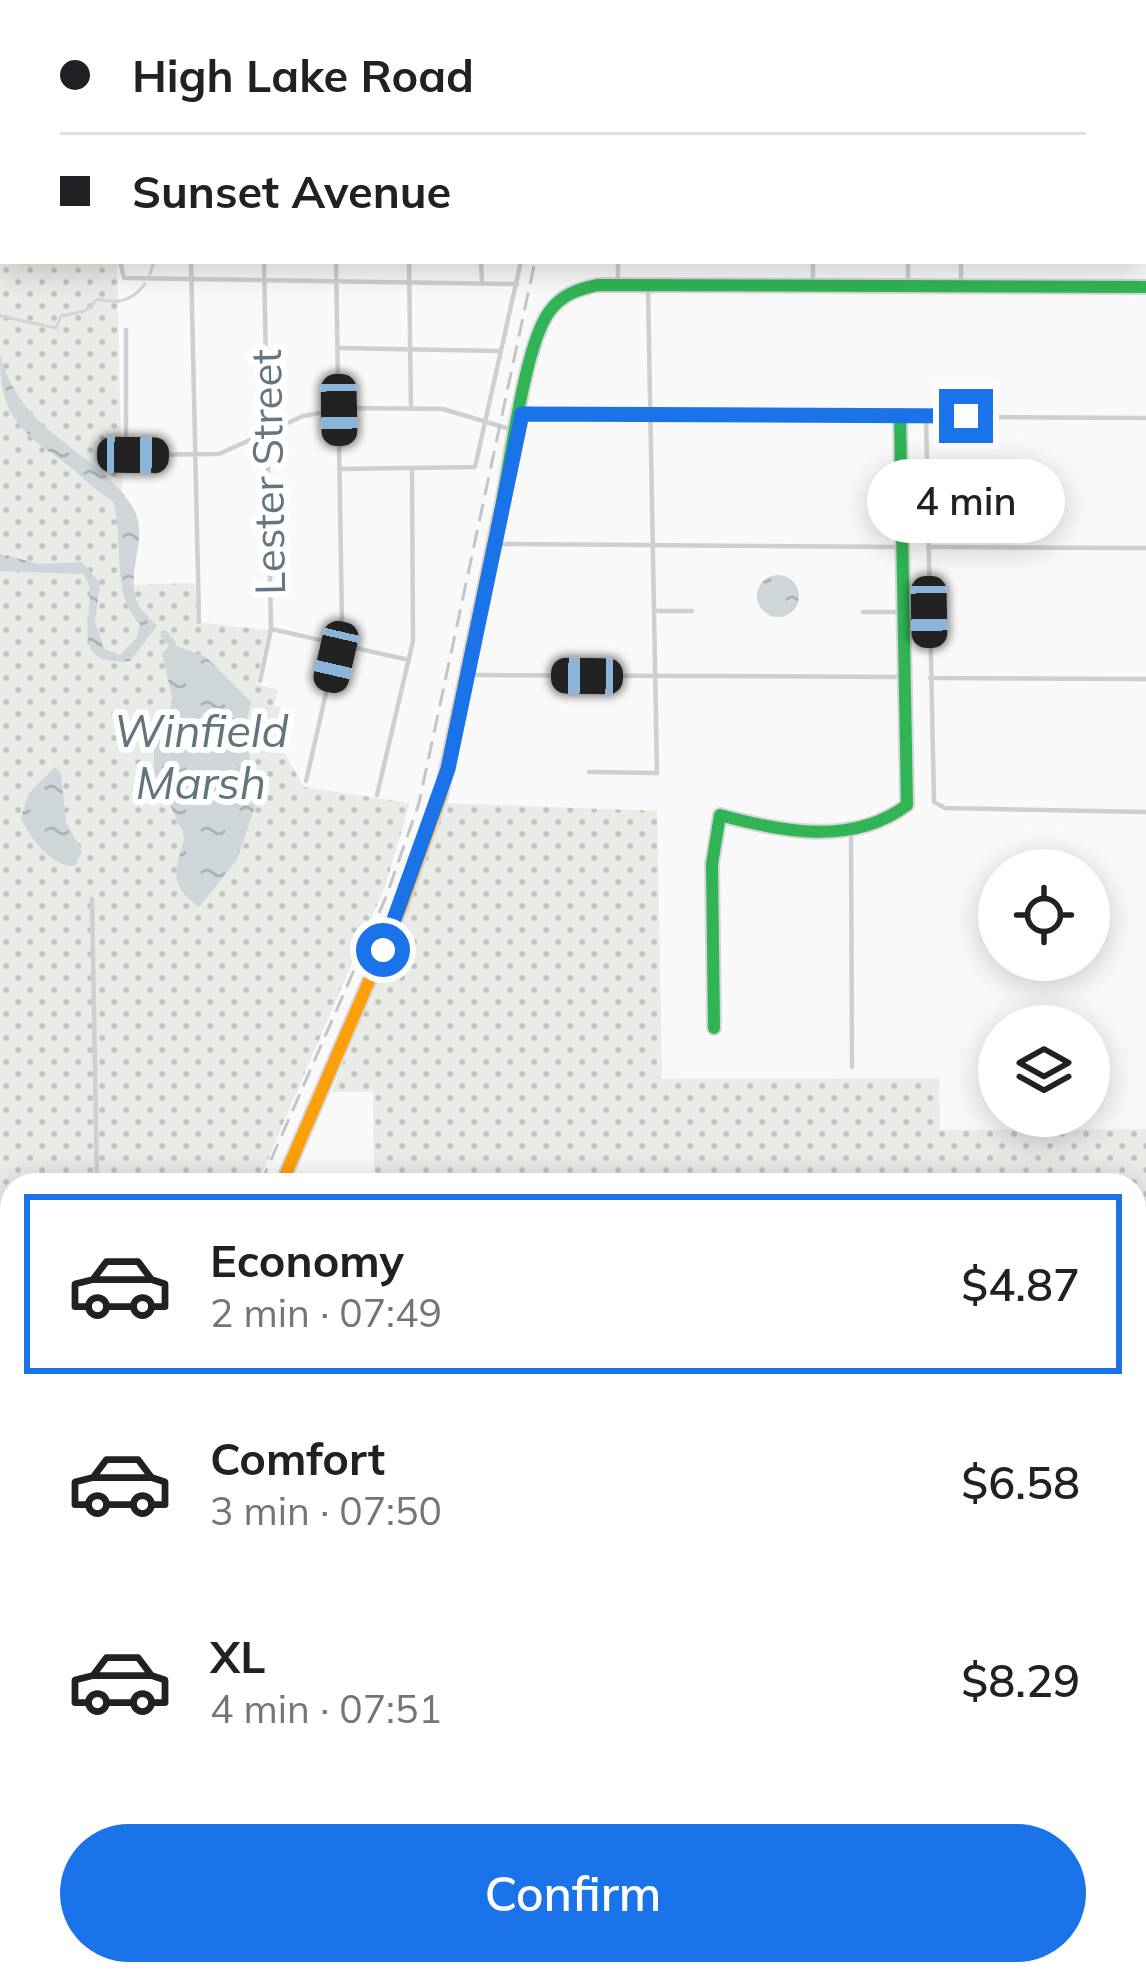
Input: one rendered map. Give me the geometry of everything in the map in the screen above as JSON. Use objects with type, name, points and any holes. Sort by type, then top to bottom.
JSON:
[{"type":"street","points":[[121,264],[124,278],[517,284]]},
{"type":"street","points":[[191,264],[199,622]]},
{"type":"street","name":"Lester Street","points":[[260,681],[271,629],[264,264]]},
{"type":"street","points":[[306,781],[338,644],[336,264]]},
{"type":"street","points":[[409,264],[411,408]]},
{"type":"street","points":[[482,264],[482,284]]},
{"type":"street","points":[[340,469],[475,467],[520,264]]},
{"type":"street","points":[[618,264],[618,285]]},
{"type":"street","points":[[813,264],[813,286]]},
{"type":"street","points":[[908,264],[908,286]]},
{"type":"street","points":[[961,264],[961,286]]},
{"type":"street","points":[[286,1173],[420,858],[470,675],[538,332],[550,310],[578,289],[618,285],[1146,287]]},
{"type":"street","points":[[589,772],[657,773],[648,285]]},
{"type":"street","points":[[126,330],[126,455],[195,456],[231,451],[303,416],[339,410],[451,411],[519,432]]},
{"type":"street","points":[[338,348],[503,351]]},
{"type":"street","points":[[522,414],[1146,418]]},
{"type":"street","points":[[714,1028],[712,864],[719,814],[762,824],[851,830],[876,826],[907,805],[900,416]]},
{"type":"street","points":[[926,416],[932,794],[945,808],[1146,812]]},
{"type":"street","points":[[377,795],[409,660],[415,605],[412,470]]},
{"type":"street","points":[[496,544],[902,547]]},
{"type":"street","points":[[928,547],[1146,548]]},
{"type":"street","points":[[654,610],[692,611]]},
{"type":"street","points":[[863,612],[929,612]]},
{"type":"street","points":[[271,629],[409,660]]},
{"type":"street","points":[[470,675],[904,677]]},
{"type":"street","points":[[930,678],[1146,679]]},
{"type":"street","points":[[851,830],[853,1067]]},
{"type":"street","points":[[92,899],[97,1173]]},
{"type":"shaded area","points":[[0,264],[117,264],[124,585],[195,583],[197,622],[268,630],[256,684],[278,690],[274,706],[288,710],[280,745],[304,787],[410,803],[385,886],[262,1173],[0,1173]]},
{"type":"shaded area","points":[[442,803],[657,811],[662,1079],[939,1078],[940,1130],[978,1130],[978,1137],[1110,1137],[1110,1129],[1146,1129],[1146,1173],[374,1173],[373,1092],[332,1092]]},
{"type":"water","points":[[0,354],[24,404],[132,506],[139,530],[135,594],[157,626],[130,661],[108,660],[95,654],[89,643],[89,585],[83,574],[0,571],[0,554],[39,564],[82,562],[100,583],[95,622],[104,649],[120,655],[137,637],[140,624],[121,583],[113,501],[16,421],[4,394]]},
{"type":"water","points":[[778,575],[793,581],[799,596],[793,611],[778,617],[763,611],[757,596],[763,581]]},
{"type":"water","name":"Winfield Marsh","points":[[172,644],[206,657],[251,702],[245,729],[257,801],[237,860],[199,907],[182,890],[176,874],[185,836],[163,791],[146,778],[154,771],[154,725],[165,720],[173,702],[162,653]]},
{"type":"water","points":[[55,767],[61,774],[66,822],[82,851],[75,866],[58,862],[42,850],[21,817],[29,793]]},
{"type":"waterway","points":[[150,274],[153,264]]},
{"type":"waterway","points":[[0,316],[56,328],[61,316],[85,311],[98,299],[123,300],[145,284]]},
{"type":"waterway","points":[[164,634],[172,644]]},
{"type":"railway","points":[[265,1173],[386,897],[419,803],[534,264]]},
{"type":"traffic: fast","points":[[499,517],[518,410],[540,329],[559,301],[577,291],[598,285],[1146,287]]},
{"type":"traffic: fast","points":[[714,1028],[712,864],[720,815],[792,830],[840,831],[886,818],[907,805],[900,416]]},
{"type":"traffic: slow","points":[[286,1173],[401,907],[441,795],[499,517]]},
{"type":"route","points":[[383,950],[420,858],[448,769],[522,414],[966,416]]}]
